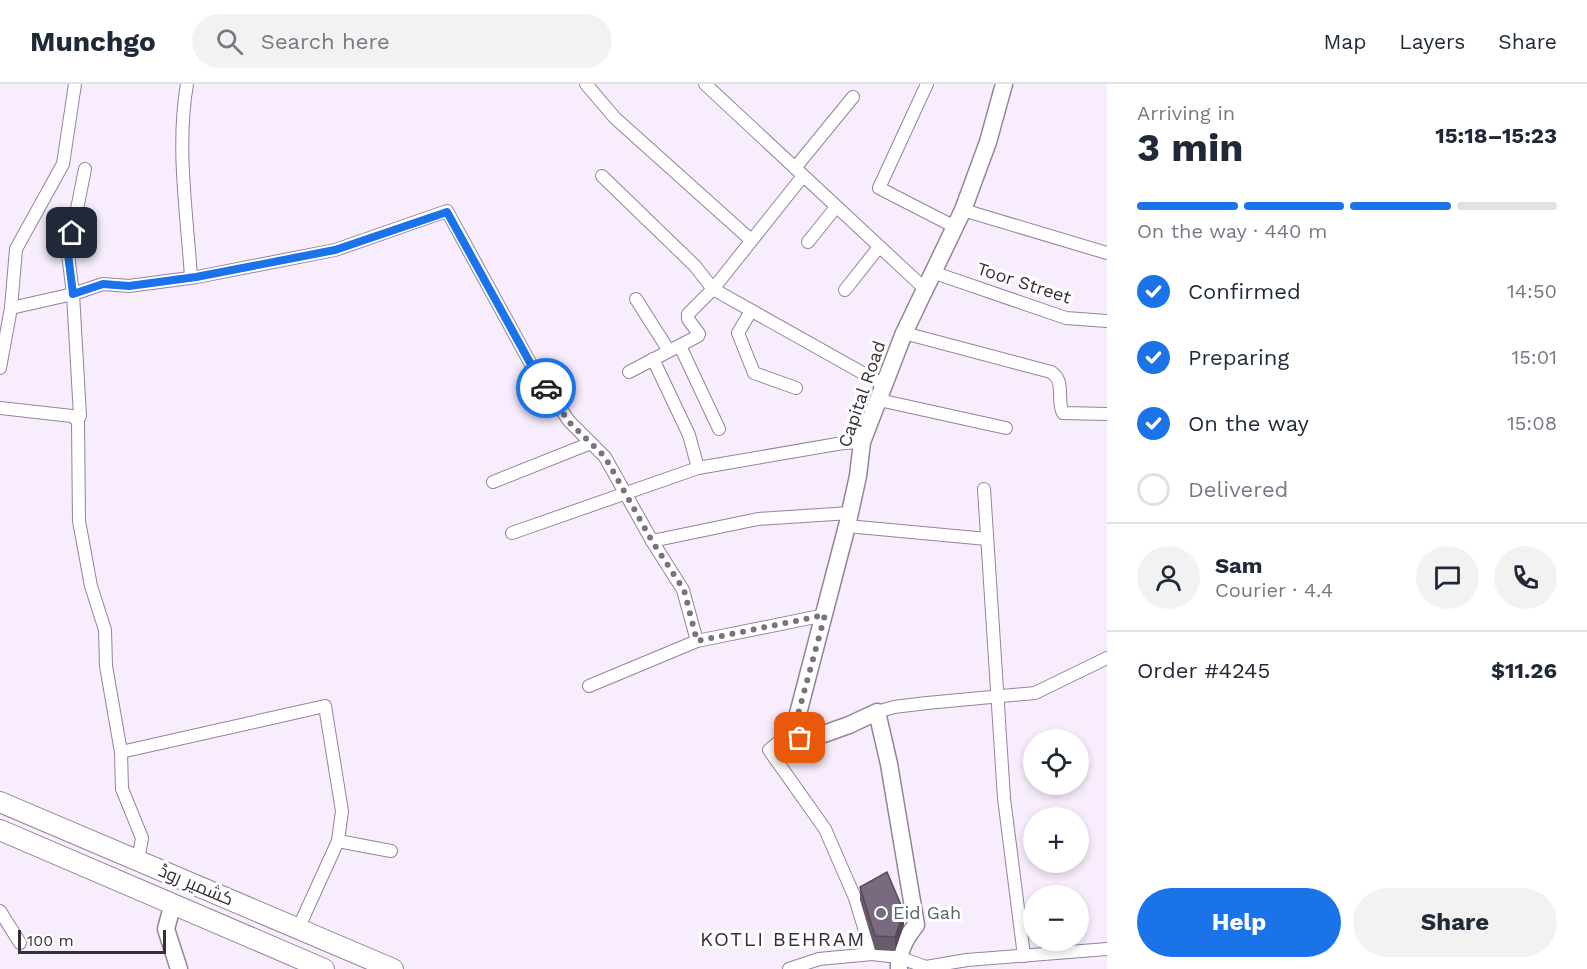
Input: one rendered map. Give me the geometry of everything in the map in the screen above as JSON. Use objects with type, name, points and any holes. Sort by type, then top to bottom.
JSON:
[{"type":"main road","name":"کشمیر روڈ","points":[[0,802],[385,967]]},
{"type":"main road","name":"کشمیر روڈ","points":[[1,834],[173,903],[324,969]]},
{"type":"street","points":[[0,368],[11,308],[16,249],[63,164],[75,84]]},
{"type":"street","points":[[187,84],[182,112],[191,277]]},
{"type":"street","points":[[586,84],[615,118],[751,240]]},
{"type":"street","points":[[705,84],[924,288]]},
{"type":"street","points":[[927,84],[879,188],[955,226]]},
{"type":"street","name":"Capital Road","points":[[794,729],[849,520],[862,442],[904,333],[963,210],[988,142],[1004,84]]},
{"type":"street","points":[[629,372],[698,336],[699,334],[688,319],[688,314],[713,289],[751,240],[853,98]]},
{"type":"street","points":[[80,416],[73,294],[68,254],[85,168]]},
{"type":"street","points":[[602,176],[695,266],[713,289],[882,393],[1006,428]]},
{"type":"street","points":[[808,242],[836,207]]},
{"type":"street","points":[[963,210],[1107,253]]},
{"type":"street","points":[[11,308],[73,294],[103,284],[129,286],[191,277],[335,250],[447,212],[533,368],[569,422],[605,457],[652,541],[684,590],[697,641]]},
{"type":"street","points":[[845,290],[879,246]]},
{"type":"street","name":"Toor Street","points":[[932,272],[1065,318],[1107,321]]},
{"type":"street","points":[[636,299],[675,348],[719,429]]},
{"type":"street","points":[[751,311],[738,333],[754,373],[796,388]]},
{"type":"street","points":[[904,333],[1051,372],[1059,381],[1060,409],[1063,413],[1107,414]]},
{"type":"street","points":[[653,359],[689,435],[698,468]]},
{"type":"street","points":[[0,408],[72,416],[78,421],[79,521],[91,586],[105,630],[106,666],[121,752],[122,789],[142,838],[138,861]]},
{"type":"street","points":[[512,533],[698,468],[843,443],[862,442]]},
{"type":"street","points":[[493,482],[591,443]]},
{"type":"street","points":[[984,489],[1004,798],[1024,956]]},
{"type":"street","points":[[652,541],[758,519],[849,520],[987,539]]},
{"type":"street","points":[[589,686],[697,641],[825,615]]},
{"type":"street","points":[[872,954],[855,898],[825,829],[769,750],[794,729],[800,738],[807,740],[849,726],[877,712],[894,707],[1035,693],[1107,658]]},
{"type":"street","points":[[121,752],[325,706],[342,811],[338,841],[298,929]]},
{"type":"street","points":[[877,712],[889,764],[916,925],[906,938],[899,963]]},
{"type":"street","points":[[338,841],[391,851]]},
{"type":"street","points":[[173,903],[166,929],[179,969]]},
{"type":"street","points":[[0,911],[20,942]]},
{"type":"street","points":[[789,969],[819,959],[872,954],[899,963],[926,967],[968,965],[1024,956],[1107,949]]},
{"type":"building","name":"Eid Gah","points":[[887,872],[904,912],[895,937],[875,936],[860,887]]},
{"type":"way so far","points":[[546,388],[569,422],[605,457],[652,541],[684,590],[697,641],[825,615],[794,729],[800,738]]},
{"type":"place","name":"Eid Gah","points":[[881,913]]},
{"type":"district","name":"KOTLI BEHRAM","points":[[783,939]]},
{"type":"route","points":[[72,233],[68,254],[73,294],[103,284],[129,286],[196,277],[335,250],[447,212],[546,388]]}]
